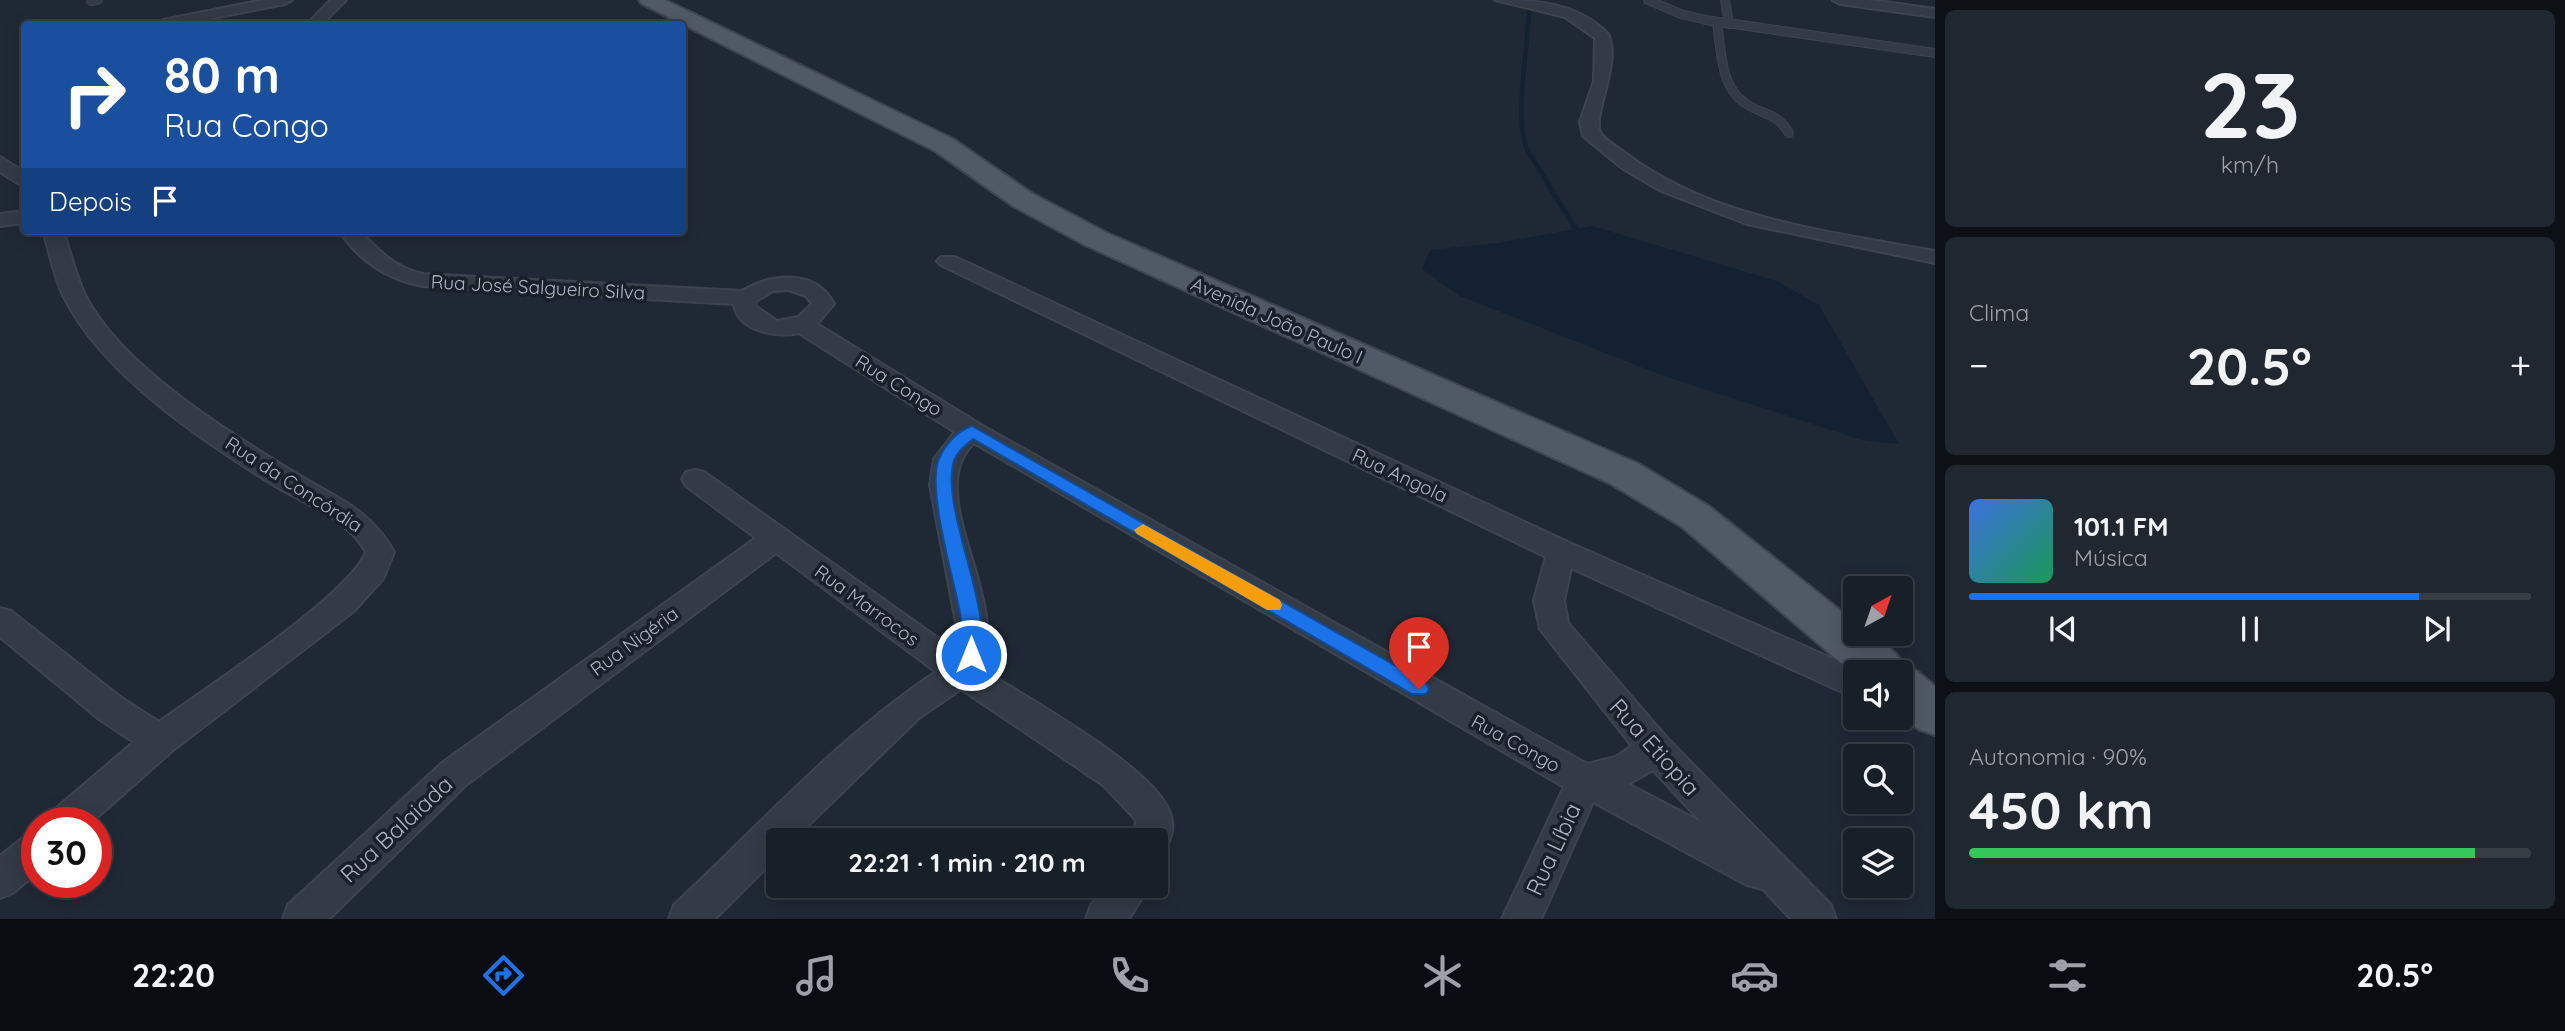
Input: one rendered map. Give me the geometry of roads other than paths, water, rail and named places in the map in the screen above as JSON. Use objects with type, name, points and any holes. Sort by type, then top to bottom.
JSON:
[{"type":"main road","name":"Avenida João Paulo I","points":[[649,0],[944,145],[1023,200],[1084,234],[1582,454],[1653,489],[1696,517],[1869,660]]},
{"type":"main road","points":[[1913,697],[1935,716]]},
{"type":"street","points":[[178,21],[285,0]]},
{"type":"street","points":[[317,21],[339,0]]},
{"type":"street","points":[[1502,0],[1546,8],[1596,27],[1603,37],[1602,81],[1590,122],[1592,136],[1626,163],[1681,193],[1785,229],[1935,257]]},
{"type":"street","points":[[1840,0],[1935,13]]},
{"type":"street","points":[[0,163],[21,179]]},
{"type":"street","points":[[0,220],[21,216]]},
{"type":"street","name":"Rua da Concórdia","points":[[54,235],[75,297],[94,327],[135,370],[204,424],[271,470],[358,523],[375,539],[380,552],[373,571],[343,603],[160,741],[84,807]]},
{"type":"street","name":"Rua José Salgueiro Silva","points":[[353,235],[378,262],[397,276],[746,298]]},
{"type":"street","name":"Rua Angola","points":[[948,261],[1562,552],[1843,678]]},
{"type":"street","points":[[789,284],[807,287],[819,295],[823,304],[817,316],[802,325],[785,330],[767,328],[753,320],[744,307],[746,298],[768,285],[789,284]]},
{"type":"street","name":"Rua Congo","points":[[802,325],[972,432],[1537,756],[1781,883]]},
{"type":"street","points":[[688,919],[905,709],[960,672],[971,655],[972,629],[946,498],[945,464],[954,447],[972,432]]},
{"type":"street","name":"Rua Marrocos","points":[[695,479],[960,672],[1115,774],[1140,797],[1153,815],[1154,828]]},
{"type":"street","name":"Rua Nigéria","points":[[493,743],[775,539]]},
{"type":"street","name":"Rua Etiopia","points":[[1562,552],[1547,597],[1547,613],[1555,629],[1655,749],[1817,919]]},
{"type":"street","points":[[0,620],[111,709],[160,741]]},
{"type":"street","points":[[1913,708],[1935,716]]},
{"type":"street","name":"Rua Balaiada","points":[[302,919],[454,774],[493,743]]},
{"type":"street","points":[[1585,780],[1625,769],[1655,749]]},
{"type":"street","name":"Rua Líbia","points":[[1521,919],[1585,780]]},
{"type":"street","points":[[0,880],[21,862]]},
{"type":"street","points":[[1105,919],[1121,898]]},
{"type":"lane","points":[[1648,0],[1681,14],[1717,22],[1935,53]]},
{"type":"lane","points":[[1725,0],[1730,24]]},
{"type":"lane","points":[[1717,22],[1730,86],[1735,96],[1746,104],[1775,114],[1784,121],[1789,133]]},
{"type":"water","points":[[1592,226],[1777,281],[1819,305],[1899,444],[1862,440],[1664,376],[1460,296],[1422,269],[1430,250],[1498,243]]},
{"type":"waterway","points":[[1529,8],[1522,104],[1524,140],[1529,152]]},
{"type":"waterway","points":[[1529,152],[1580,236]]}]
